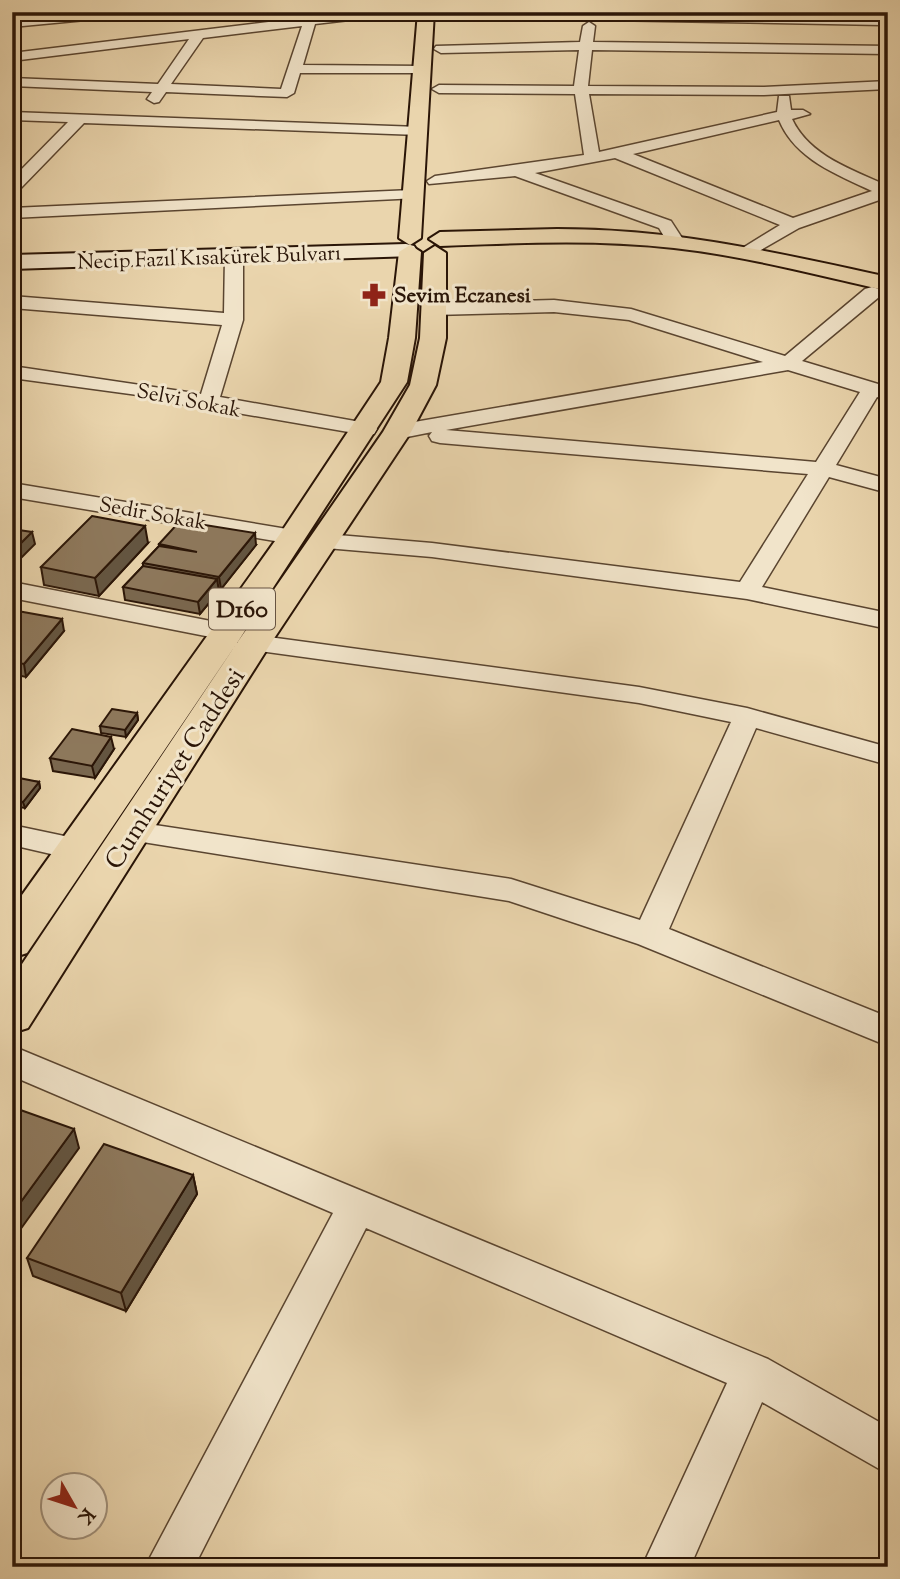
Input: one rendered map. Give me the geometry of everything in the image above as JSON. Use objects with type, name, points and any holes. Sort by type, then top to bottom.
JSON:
[{"type":"main road","name":"Cumhuriyet Caddesi","points":[[12,942],[78,849],[240,637],[382,431],[423,385],[433,338],[434,309],[425,238],[412,195],[426,12]]},
{"type":"main road","name":"Cumhuriyet Caddesi","points":[[382,431],[435,181],[443,12]]},
{"type":"main road","name":"Necip Fazıl Kısakürek Bulvarı","points":[[12,252],[521,236],[676,241],[747,253],[883,291]]},
{"type":"main road","name":"Necip Fazıl Kısakürek Bulvarı","points":[[12,262],[234,256],[425,238],[545,248],[687,254],[883,291]]},
{"type":"main road","name":"Cumhuriyet Caddesi","points":[[12,1016],[135,832],[240,637]]},
{"type":"street","points":[[12,23],[128,12]]},
{"type":"street","points":[[19,57],[200,33],[221,26],[384,12]]},
{"type":"street","points":[[571,12],[764,16],[885,23]]},
{"type":"street","points":[[867,12],[885,23]]},
{"type":"street","points":[[590,13],[581,89],[593,158]]},
{"type":"street","points":[[764,16],[779,82],[798,142],[814,155],[887,187]]},
{"type":"street","points":[[19,57],[12,80],[287,93],[310,20]]},
{"type":"street","points":[[137,121],[200,33]]},
{"type":"street","points":[[441,49],[587,46],[779,82],[814,128]]},
{"type":"street","points":[[12,47],[19,57]]},
{"type":"street","points":[[435,181],[520,173],[620,154],[779,82],[888,50]]},
{"type":"street","points":[[295,69],[422,69]]},
{"type":"street","points":[[439,89],[581,89],[779,82],[888,85]]},
{"type":"street","points":[[12,116],[419,131]]},
{"type":"street","points":[[12,188],[80,119]]},
{"type":"street","points":[[825,142],[887,187]]},
{"type":"street","points":[[620,154],[793,224]]},
{"type":"street","points":[[520,173],[666,225],[676,241]]},
{"type":"street","points":[[747,253],[793,224],[887,187]]},
{"type":"street","points":[[12,213],[412,195]]},
{"type":"street","points":[[208,404],[233,320],[234,256]]},
{"type":"street","points":[[382,431],[787,364],[883,291]]},
{"type":"street","points":[[12,302],[233,320]]},
{"type":"street","points":[[434,309],[554,306],[631,316],[880,392],[823,469],[747,591]]},
{"type":"street","name":"Selvi Sokak","points":[[12,372],[75,378],[208,404],[382,431]]},
{"type":"street","points":[[382,431],[823,469],[888,486]]},
{"type":"street","name":"Sedir Sokak","points":[[12,490],[310,539],[432,550],[747,591],[888,621]]},
{"type":"street","points":[[12,590],[240,637],[639,695],[747,717],[888,756]]},
{"type":"street","points":[[650,935],[747,717]]},
{"type":"street","points":[[135,832],[511,890],[650,935],[888,1032]]},
{"type":"street","points":[[12,835],[78,849]]},
{"type":"street","points":[[12,1060],[753,1373],[888,1452]]},
{"type":"street","points":[[169,1567],[358,1205]]},
{"type":"street","points":[[666,1567],[753,1373]]},
{"type":"building","points":[[92,516],[145,526],[95,578],[41,567]]},
{"type":"building","points":[[180,521],[255,533],[219,577],[143,563],[159,546],[197,552],[159,544]]},
{"type":"building","points":[[12,529],[32,532],[12,552]]},
{"type":"building","points":[[143,566],[217,579],[198,602],[123,587]]},
{"type":"building","points":[[12,610],[62,619],[24,664],[12,662]]},
{"type":"building","points":[[112,709],[137,713],[125,730],[100,726]]},
{"type":"building","points":[[72,729],[111,737],[92,766],[50,758]]},
{"type":"building","points":[[14,777],[39,782],[23,802],[12,800]]},
{"type":"building","points":[[12,1107],[74,1129],[12,1214]]},
{"type":"building","points":[[104,1144],[193,1175],[121,1293],[27,1258]]},
{"type":"place","name":"Sevim Eczanesi","points":[[374,295]]}]
